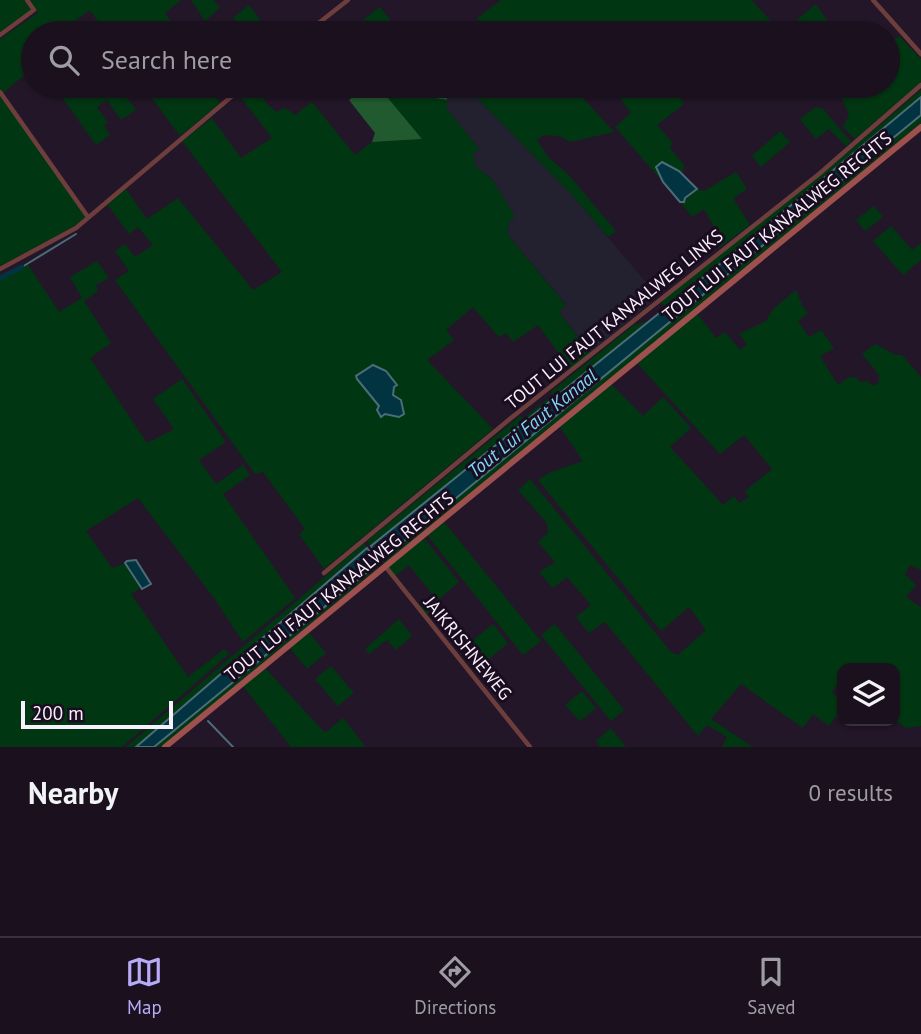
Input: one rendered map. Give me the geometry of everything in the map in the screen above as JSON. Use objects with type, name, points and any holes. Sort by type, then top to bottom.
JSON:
[{"type":"street","points":[[0,35],[34,10],[27,0]]},
{"type":"street","points":[[321,21],[348,0]]},
{"type":"street","points":[[873,0],[892,21]]},
{"type":"street","points":[[900,30],[921,54]]},
{"type":"street","name":"TOUT LUI FAUT KANAALWEG LINKS","points":[[324,573],[511,418],[819,174],[921,85]]},
{"type":"street","points":[[0,92],[88,217]]},
{"type":"street","points":[[0,268],[76,228],[230,98]]},
{"type":"street","name":"TOUT LUI FAUT KANAALWEG RECHTS","points":[[164,747],[921,127]]},
{"type":"street","name":"JAIKRISHNEWEG","points":[[384,566],[530,747]]},
{"type":"shaded area","points":[[447,98],[477,98],[570,193],[658,296],[590,353],[559,311],[566,304],[507,234],[510,220],[515,216],[492,179],[476,167],[472,159],[473,153],[480,150],[447,109]]},
{"type":"green space","points":[[0,0],[24,0],[31,10],[0,32]]},
{"type":"green space","points":[[30,0],[181,0],[165,13],[171,21],[98,21],[90,10],[75,21],[26,21],[38,13]]},
{"type":"green space","points":[[191,0],[214,0],[220,8],[205,21]]},
{"type":"green space","points":[[501,0],[752,0],[770,21],[480,21],[477,18]]},
{"type":"green space","points":[[816,4],[827,21],[796,21]]},
{"type":"green space","points":[[249,5],[261,21],[235,21],[233,18]]},
{"type":"green space","points":[[380,7],[391,21],[362,21]]},
{"type":"green space","points":[[21,25],[21,78],[3,93],[0,88],[0,39]]},
{"type":"green space","points":[[900,37],[921,59],[921,82],[855,139],[843,127],[849,115],[842,98],[900,98]]},
{"type":"green space","points":[[921,90],[921,97],[666,308],[661,302],[820,176]]},
{"type":"green space","points":[[0,94],[86,216],[73,227],[0,266]]},
{"type":"green space","points":[[63,98],[127,98],[136,110],[121,120],[107,100],[97,107],[108,123],[104,126],[110,135],[96,145]]},
{"type":"green space","points":[[152,98],[217,98],[220,103],[180,136]]},
{"type":"green space","points":[[241,98],[263,98],[277,112],[285,108],[295,115],[312,102],[355,155],[372,142],[422,139],[388,98],[447,100],[447,109],[480,150],[473,153],[476,167],[492,179],[515,216],[510,220],[507,234],[566,305],[559,312],[590,353],[570,369],[538,325],[513,342],[506,333],[499,337],[473,307],[446,330],[454,340],[427,360],[493,429],[324,569],[299,534],[305,529],[263,472],[255,474],[115,280],[129,271],[115,251],[125,244],[135,257],[153,245],[138,227],[129,234],[107,204],[126,189],[147,219],[178,198],[253,290],[282,272],[182,141],[212,118],[241,158],[272,138]],"holes":[[[370,368],[394,387],[393,395],[397,399],[392,415],[385,414],[382,417],[379,406],[357,376]]]},
{"type":"green space","points":[[388,98],[422,139],[372,142],[375,133],[349,100]]},
{"type":"green space","points":[[477,98],[583,98],[614,132],[570,142],[560,136],[544,135],[537,140],[549,158],[568,174],[616,231],[608,237],[570,193]]},
{"type":"green space","points":[[620,98],[680,98],[684,104],[657,125],[672,142],[670,148],[684,165],[683,175],[662,162],[656,167],[663,182],[615,127],[631,113]]},
{"type":"green space","points":[[816,107],[823,109],[851,142],[846,146],[829,129],[816,139],[800,119]]},
{"type":"green space","points":[[921,115],[921,123],[384,564],[381,560]]},
{"type":"green space","points":[[780,131],[790,142],[761,167],[752,156]]},
{"type":"green space","points":[[736,172],[747,189],[733,198],[750,225],[719,248],[708,234],[715,228],[704,209],[692,217],[680,202],[697,189],[704,191]]},
{"type":"green space","points":[[874,206],[883,217],[865,231],[856,220]]},
{"type":"green space","points":[[891,226],[912,250],[921,243],[921,260],[903,275],[873,241]]},
{"type":"green space","points":[[97,261],[109,278],[96,285],[98,291],[84,301],[111,343],[90,358],[147,443],[174,429],[153,399],[182,379],[226,442],[199,460],[216,484],[243,465],[250,475],[223,494],[295,598],[243,642],[214,598],[138,498],[86,531],[112,568],[125,563],[140,588],[131,594],[188,677],[224,649],[229,654],[122,747],[0,747],[0,278],[27,263],[59,312],[82,298],[70,277]]},
{"type":"green space","points":[[796,290],[808,313],[798,321],[809,337],[821,330],[834,348],[820,356],[838,385],[849,377],[857,378],[860,382],[867,381],[874,386],[879,382],[879,375],[862,354],[875,344],[896,355],[902,355],[921,377],[921,570],[910,565],[905,574],[916,585],[906,597],[921,607],[921,726],[906,728],[900,724],[900,663],[837,663],[837,684],[832,692],[837,696],[837,717],[829,726],[813,714],[803,728],[741,684],[711,719],[753,747],[722,747],[727,737],[707,725],[698,736],[605,622],[589,633],[576,617],[591,605],[567,577],[553,588],[539,572],[555,562],[538,542],[548,533],[547,523],[518,490],[530,479],[671,652],[678,655],[706,630],[689,607],[661,631],[538,480],[551,472],[583,461],[560,427],[611,384],[643,416],[663,397],[691,428],[670,447],[723,505],[734,496],[739,503],[749,497],[745,491],[772,469],[744,435],[720,454],[636,362],[696,312],[716,338],[725,332],[740,350],[747,344],[739,334],[766,321],[773,309]]},
{"type":"green space","points":[[649,321],[371,547],[367,541],[520,416],[524,418],[551,396],[552,391],[634,325]]},
{"type":"green space","points":[[444,522],[541,641],[523,655],[427,535]]},
{"type":"green space","points":[[424,538],[459,582],[438,600],[441,604],[426,615],[419,606],[433,595],[409,565],[395,576],[388,566]]},
{"type":"green space","points":[[364,543],[367,548],[136,747],[126,747]]},
{"type":"green space","points":[[378,563],[380,566],[161,747],[154,747]]},
{"type":"green space","points":[[399,619],[412,636],[396,650],[387,640],[369,654],[365,649]]},
{"type":"green space","points":[[493,624],[508,643],[487,661],[471,642]]},
{"type":"green space","points":[[555,624],[624,710],[611,721],[541,635]]},
{"type":"green space","points":[[309,633],[326,653],[307,669],[290,648]]},
{"type":"green space","points":[[331,666],[354,693],[338,706],[315,679]]},
{"type":"green space","points":[[265,668],[325,733],[343,718],[366,747],[291,747],[243,686]]},
{"type":"green space","points":[[582,691],[596,708],[580,721],[565,705]]},
{"type":"green space","points":[[611,728],[626,747],[600,747],[596,741]]},
{"type":"water","name":"Tout Lui Faut Kanaal","points":[[921,97],[921,115],[381,560],[371,546],[741,247]]},
{"type":"water","points":[[662,162],[679,171],[697,189],[685,198],[684,202],[680,202],[663,182],[656,167]]},
{"type":"water","points":[[373,365],[386,371],[397,385],[393,395],[401,400],[404,414],[399,417],[385,414],[381,417],[377,410],[379,406],[357,379],[356,376]]},
{"type":"water","points":[[367,548],[378,563],[154,747],[136,747]]},
{"type":"water","points":[[136,560],[151,584],[142,589],[125,563]]},
{"type":"waterway","points":[[22,267],[76,234]]},
{"type":"waterway","points":[[0,278],[22,267]]},
{"type":"waterway","points":[[208,721],[233,747]]}]
